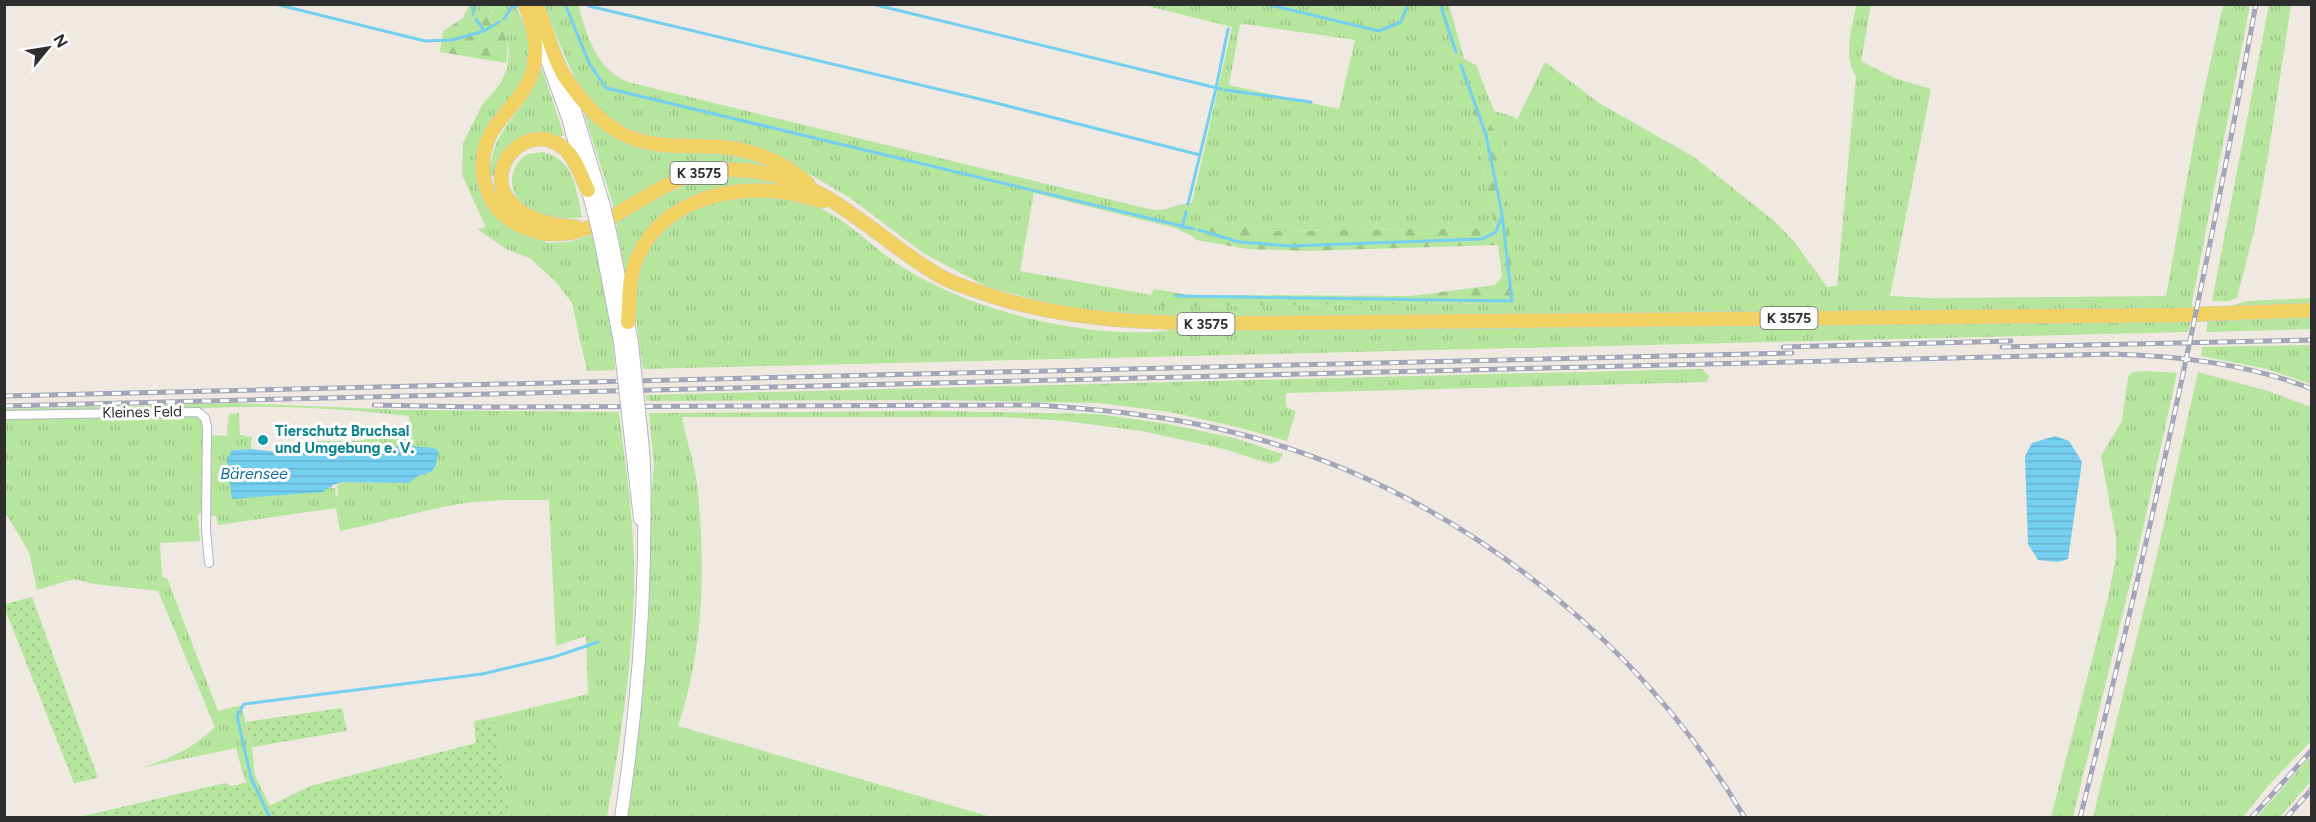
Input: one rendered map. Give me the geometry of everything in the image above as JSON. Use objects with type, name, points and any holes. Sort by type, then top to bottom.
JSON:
[{"type":"main road","points":[[532,11],[563,74],[598,206],[626,342],[646,513],[642,628],[637,691],[621,818]]},
{"type":"main road","points":[[532,11],[568,118],[588,190]]},
{"type":"main road","points":[[532,11],[535,54],[529,80],[493,129],[487,141],[482,165],[483,179],[494,204],[512,221],[525,228],[554,236],[567,235],[587,228]]},
{"type":"main road","points":[[563,74],[594,113],[620,133],[650,143],[729,148],[752,153],[775,160],[793,170],[819,193]]},
{"type":"main road","points":[[587,228],[542,223],[514,208],[501,190],[502,168],[512,151],[520,145],[537,140],[556,143],[571,156],[598,206]]},
{"type":"main road","name":"K 3575","points":[[587,228],[674,182],[711,170],[748,170],[799,183],[819,193],[916,262],[962,286],[1049,311],[1145,323],[1267,324],[2165,315],[2312,310]]},
{"type":"main road","points":[[626,342],[631,280],[642,248],[661,224],[693,202],[709,196],[746,190],[783,192],[835,203]]},
{"type":"main road","points":[[605,237],[627,322]]},
{"type":"street","name":"Kleines Feld","points":[[4,415],[198,412],[204,418],[207,427],[206,530],[209,563]]},
{"type":"green space","points":[[469,5],[516,5],[526,30],[530,55],[527,74],[502,110],[478,178],[526,234],[549,243],[569,242],[592,235],[611,318],[615,370],[587,371],[572,303],[556,282],[531,259],[506,249],[477,229],[486,227],[462,175],[463,143],[482,105],[500,84],[507,69],[509,50],[505,35],[492,10],[463,18]]},
{"type":"green space","points":[[544,5],[578,5],[594,50],[600,60],[608,69],[628,82],[1158,210],[1192,203],[1232,27],[1144,5],[1449,5],[1464,59],[1476,65],[1494,111],[1512,116],[1517,120],[1545,62],[1599,103],[1694,157],[1774,221],[1793,240],[1827,287],[1837,286],[1856,76],[1850,60],[1851,32],[1856,5],[1871,5],[1861,61],[1894,78],[1931,89],[1890,296],[1932,298],[2166,296],[2197,124],[2223,5],[2250,5],[2192,302],[2193,310],[1216,317],[1110,313],[1052,304],[987,287],[923,253],[849,197],[777,156],[633,133],[603,114],[582,92]],"holes":[[[1240,25],[1355,40],[1339,109],[1229,85]],[[1485,106],[1493,129],[1503,142],[1513,303],[1162,306],[1154,301],[1151,295],[1020,271],[1034,193],[1175,228],[1196,240],[1204,220],[1275,231],[1495,228],[1472,110]]]},
{"type":"green space","points":[[2269,5],[2291,5],[2255,227],[2237,298],[2229,301],[2212,301]]},
{"type":"green space","points":[[491,10],[507,42],[506,63],[440,52],[443,31],[463,18]]},
{"type":"green space","points":[[542,69],[564,135],[560,137],[535,133],[516,139],[503,154],[494,177],[489,175],[497,143]]},
{"type":"green space","points":[[1485,106],[1493,129],[1503,142],[1514,303],[1162,306],[1154,301],[1151,295],[1154,289],[1188,295],[1411,296],[1495,285],[1502,276],[1498,245],[1305,251],[1248,249],[1196,240],[1204,220],[1275,231],[1495,228],[1472,110]]},
{"type":"green space","points":[[586,112],[610,133],[751,157],[787,171],[731,163],[700,166],[662,182],[614,208],[584,113]]},
{"type":"green space","points":[[543,152],[554,156],[568,169],[575,186],[582,217],[559,218],[536,213],[523,205],[514,193],[512,178],[517,164],[529,154]]},
{"type":"green space","points":[[727,176],[764,178],[795,188],[763,185],[724,187],[704,192],[687,200],[656,222],[633,253],[625,272],[616,223],[655,200],[683,187]]},
{"type":"green space","points":[[765,194],[802,201],[822,209],[904,268],[964,298],[1034,320],[1107,331],[2191,320],[2188,332],[643,369],[633,297],[639,264],[665,226],[710,200]]},
{"type":"green space","points":[[2311,298],[2311,305],[2211,308],[2211,306],[2230,306],[2247,301]]},
{"type":"green space","points":[[2311,317],[2311,329],[2206,332],[2208,320]]},
{"type":"green space","points":[[2311,345],[2311,384],[2267,369],[2201,356],[2202,347]]},
{"type":"green space","points":[[1702,369],[1709,376],[1707,382],[1286,393],[1286,407],[1296,411],[1287,441],[1170,412],[1099,403],[936,400],[647,401],[646,395]]},
{"type":"green space","points":[[2132,372],[2177,373],[2138,551],[2073,817],[2051,817],[2108,598],[2116,557],[2116,537],[2101,456],[2122,421],[2128,377]]},
{"type":"green space","points":[[2198,372],[2268,391],[2311,407],[2311,741],[2268,786],[2243,817],[2093,817],[2157,555]]},
{"type":"green space","points":[[234,403],[405,410],[619,412],[632,520],[634,585],[628,673],[607,817],[510,817],[494,717],[588,694],[586,636],[556,646],[549,500],[473,502],[340,531],[336,508],[218,525],[216,516],[210,516],[209,435],[227,436],[229,414],[239,413],[240,435],[252,437],[251,449],[232,450],[328,488],[335,488],[336,497],[338,496],[337,485],[344,482],[409,483],[418,476],[431,472],[435,467],[410,446],[319,452],[317,441],[357,441],[410,431],[409,416],[301,408],[193,409],[202,419],[204,427],[204,511],[198,515],[200,541],[160,543],[162,577],[167,578],[218,711],[241,705],[252,747],[255,776],[270,806],[265,808],[244,778],[236,748],[140,768],[180,752],[215,727],[158,591],[94,584],[74,579],[37,590],[29,552],[5,512],[5,409]]},
{"type":"green space","points":[[936,411],[1098,414],[1168,424],[1234,438],[1283,454],[1279,461],[1271,464],[1224,449],[1142,431],[1065,421],[1003,417],[682,417],[697,484],[702,576],[698,637],[687,697],[678,726],[991,817],[627,818],[643,694],[649,611],[654,465],[649,413]]},
{"type":"green space","points":[[32,597],[98,778],[74,783],[5,609],[5,604]]},
{"type":"green space","points":[[342,708],[347,731],[252,747],[246,722]]},
{"type":"green space","points":[[494,717],[510,817],[79,817],[225,783],[232,786],[249,782],[265,808],[310,786],[476,743],[474,721]]},
{"type":"green space","points":[[2311,756],[2311,781],[2280,817],[2257,817]]},
{"type":"water","points":[[2055,436],[2069,441],[2082,462],[2068,559],[2058,562],[2038,560],[2028,544],[2025,456],[2032,443]]},
{"type":"water","name":"Bärensee","points":[[410,446],[434,448],[439,452],[435,467],[431,472],[418,476],[409,483],[344,482],[332,485],[323,492],[232,499],[227,460],[232,450],[251,449],[286,453]]},
{"type":"waterway","points":[[275,4],[425,41],[452,40],[484,31],[499,22]]},
{"type":"waterway","points":[[473,14],[474,4]]},
{"type":"waterway","points":[[504,19],[511,8],[521,4]]},
{"type":"waterway","points":[[565,4],[589,63],[606,88],[1194,229]]},
{"type":"waterway","points":[[872,4],[1221,89]]},
{"type":"waterway","points":[[1266,4],[1379,31],[1401,22],[1408,4]]},
{"type":"waterway","points":[[1440,4],[1456,52]]},
{"type":"waterway","points":[[589,6],[992,102],[1200,155]]},
{"type":"waterway","points":[[476,19],[484,31]]},
{"type":"waterway","points":[[1188,204],[1228,29]]},
{"type":"waterway","points":[[1176,296],[1512,301],[1502,214],[1486,135],[1461,65]]},
{"type":"waterway","points":[[1225,90],[1311,102]]},
{"type":"waterway","points":[[1182,227],[1186,212]]},
{"type":"waterway","points":[[1199,230],[1239,242],[1290,246],[1482,239],[1496,232],[1502,215]]},
{"type":"waterway","points":[[270,818],[251,778],[237,716],[244,704],[482,674],[554,657],[598,642]]},
{"type":"railway","points":[[2080,818],[2175,412],[2256,4]]},
{"type":"railway","points":[[2002,347],[2312,340]]},
{"type":"railway","points":[[1783,347],[2011,341]]},
{"type":"railway","points":[[4,396],[1792,353]]},
{"type":"railway","points":[[4,406],[2113,354],[2189,359],[2239,367],[2312,389]]},
{"type":"railway","points":[[374,405],[477,407],[1038,405],[1162,418],[1236,433],[1314,457],[1389,489],[1460,529],[1528,576],[1591,628],[1649,687],[1700,750],[1745,818]]},
{"type":"railway","points":[[2251,818],[2312,750]]},
{"type":"railway","points":[[2286,818],[2312,789]]},
{"type":"place","name":"Tierschutz Bruchsal und Umgebung e. V.","points":[[263,440]]}]
